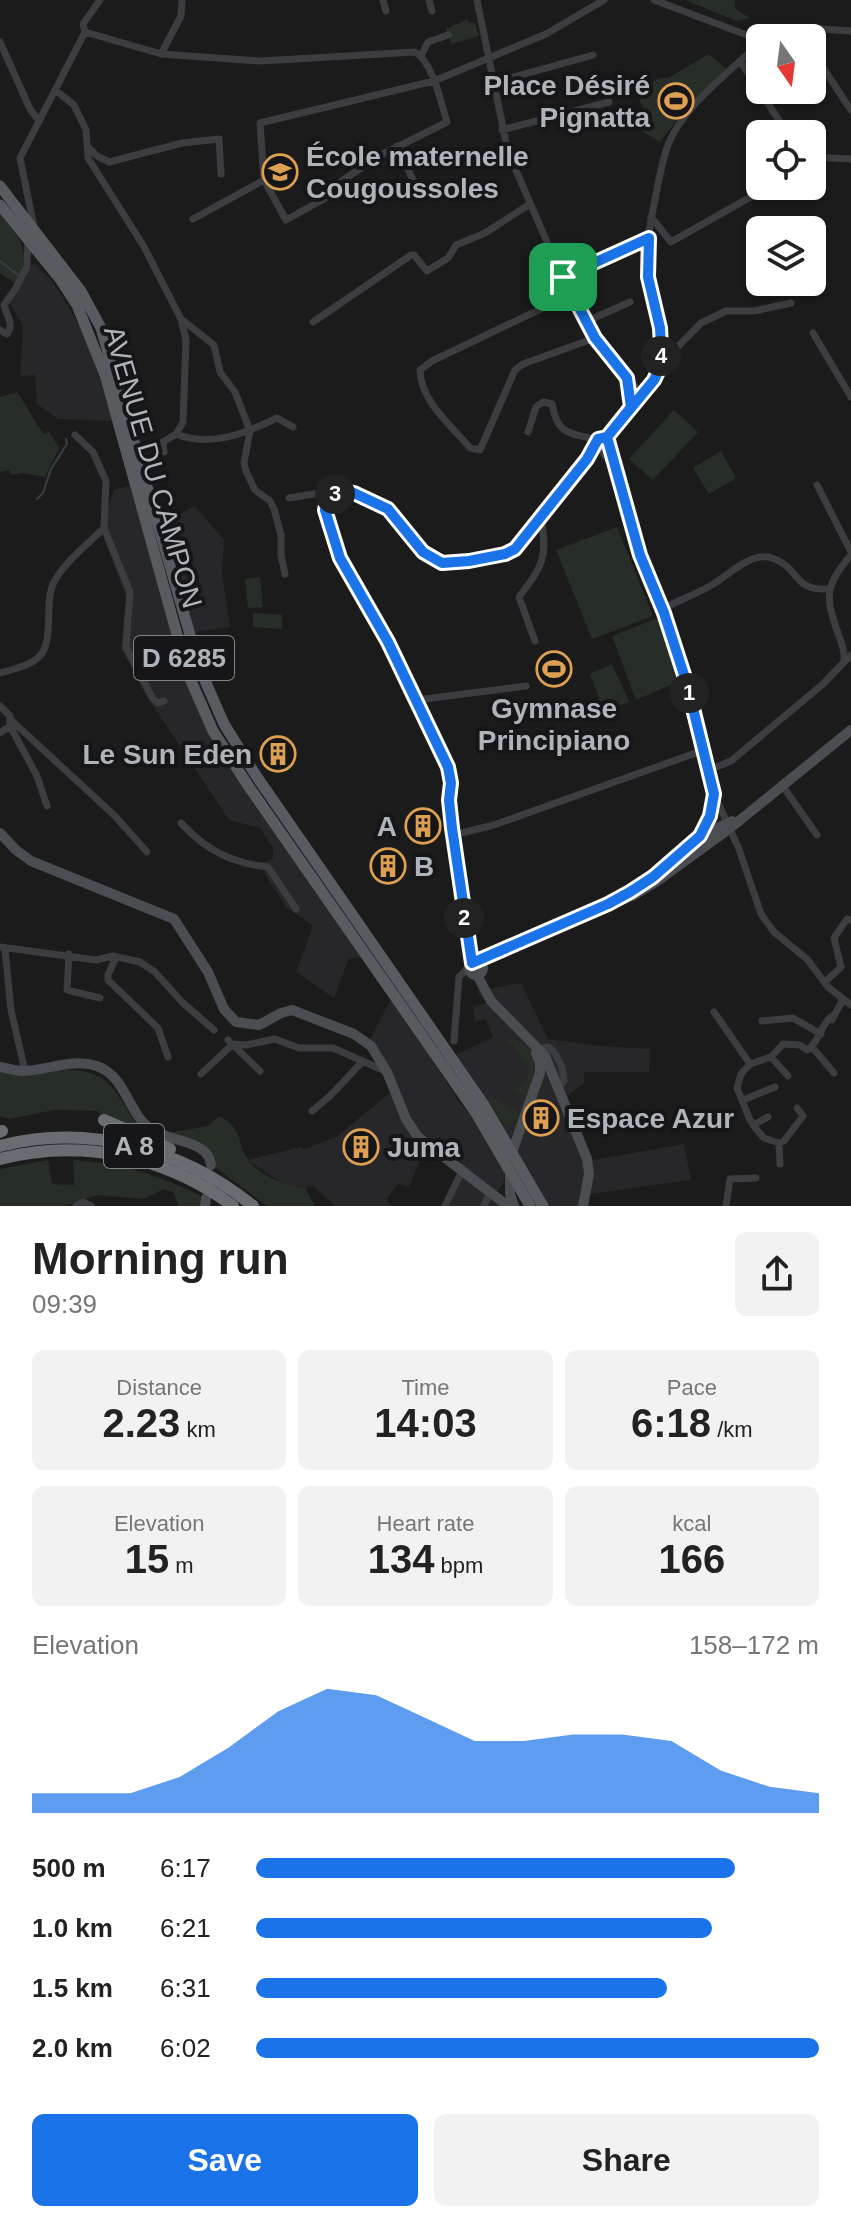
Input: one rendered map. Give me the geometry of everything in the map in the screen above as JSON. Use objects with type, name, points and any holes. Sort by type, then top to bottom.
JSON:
[{"type":"highway","points":[[104,1120],[190,1158],[222,1183]]},
{"type":"highway","name":"A 8","points":[[0,1146],[65,1137],[111,1141],[177,1160],[222,1183],[253,1206]]},
{"type":"highway","name":"A 8","points":[[0,1159],[60,1150],[127,1156],[175,1172],[233,1206]]},
{"type":"main road","name":"AVENUE DU CAMPON","points":[[0,186],[24,205],[34,227],[81,291],[101,328],[200,669],[224,724],[500,1130]]},
{"type":"main road","name":"AVENUE DU CAMPON","points":[[0,205],[71,296],[92,340],[105,375],[188,674],[213,731],[487,1129],[510,1169]]},
{"type":"main road","points":[[583,1206],[589,1174],[587,1159],[540,1049],[491,1001],[474,966],[634,895],[656,882],[851,730]]},
{"type":"main road","points":[[608,904],[653,877],[700,836],[727,826]]},
{"type":"main road","points":[[0,833],[31,861],[174,919],[208,972],[226,1014],[236,1022],[255,1026],[285,1011],[300,1012],[365,1041],[387,1072],[412,1129],[425,1143],[508,1206]]},
{"type":"main road","points":[[514,1206],[509,1186],[512,1149],[541,1068],[527,1038]]},
{"type":"main road","points":[[0,1067],[25,1071],[77,1063],[101,1068],[122,1087],[146,1125],[158,1133],[204,1149],[210,1155],[211,1165]]},
{"type":"main road","points":[[533,1094],[548,1090],[562,1103]]},
{"type":"main road","points":[[500,1130],[511,1129],[522,1122]]},
{"type":"main road","name":"D 6285","points":[[500,1130],[543,1206]]},
{"type":"main road","name":"D 6285","points":[[510,1169],[530,1206]]},
{"type":"main road","points":[[490,1192],[500,1192],[509,1186]]},
{"type":"street","points":[[24,205],[20,158],[85,32],[83,24],[100,0]]},
{"type":"street","points":[[161,54],[181,16],[182,0]]},
{"type":"street","points":[[383,0],[386,11]]},
{"type":"street","points":[[429,0],[432,11]]},
{"type":"street","points":[[477,0],[502,130],[516,173],[585,322],[642,395]]},
{"type":"street","points":[[85,32],[161,54],[261,61],[415,52],[421,56],[434,81],[447,122],[397,146],[336,185],[331,195],[286,220],[264,180],[260,123],[434,81],[546,34],[604,0]]},
{"type":"street","points":[[654,0],[746,37]]},
{"type":"street","points":[[826,29],[851,31]]},
{"type":"street","points":[[421,56],[428,42],[448,35]]},
{"type":"street","points":[[0,42],[38,120]]},
{"type":"street","points":[[492,83],[593,55]]},
{"type":"street","points":[[662,363],[660,328],[648,277],[651,217],[666,155],[675,133],[713,87],[746,56]]},
{"type":"street","points":[[740,61],[779,120]]},
{"type":"street","points":[[826,72],[851,110]]},
{"type":"street","points":[[55,90],[74,105],[86,130],[88,158],[143,245],[181,319],[186,340],[185,413],[182,427],[163,442],[164,452]]},
{"type":"street","points":[[502,130],[609,102]]},
{"type":"street","points":[[87,146],[109,162],[182,143],[219,139],[221,174]]},
{"type":"street","points":[[397,146],[414,182]]},
{"type":"street","points":[[826,158],[851,159]]},
{"type":"street","points":[[193,219],[264,180]]},
{"type":"street","points":[[651,217],[671,242],[746,200]]},
{"type":"street","points":[[313,322],[411,255],[427,271],[448,258],[456,245],[465,239],[485,233],[530,204]]},
{"type":"street","points":[[563,277],[649,238]]},
{"type":"street","points":[[0,330],[7,334],[9,331],[10,319],[4,305],[27,266],[28,240]]},
{"type":"street","points":[[570,295],[432,361],[420,370],[421,385],[428,398],[470,448],[480,450],[515,370],[523,364],[595,338]]},
{"type":"street","points":[[585,322],[630,302]]},
{"type":"street","points":[[528,432],[536,407],[543,402],[552,404],[561,430],[607,448],[608,441],[658,373],[662,363],[701,323],[726,311],[754,311],[791,303]]},
{"type":"street","points":[[181,319],[214,345],[220,372],[235,392],[250,431],[245,467],[255,490],[270,501],[274,509],[281,535],[285,574]]},
{"type":"street","points":[[813,333],[851,397]]},
{"type":"street","points":[[627,378],[631,407]]},
{"type":"street","points":[[176,434],[189,439],[213,440],[250,431],[277,418],[293,427]]},
{"type":"street","points":[[75,435],[93,452],[106,481],[104,528],[130,592],[126,647],[153,699],[158,703],[164,701]]},
{"type":"street","points":[[608,441],[644,568],[662,609],[687,684],[714,794],[739,849],[765,922],[779,938],[807,959],[825,982],[851,1005]]},
{"type":"street","points":[[329,498],[347,491],[383,507],[397,519],[423,552],[447,564],[510,552],[541,518],[598,444]]},
{"type":"street","points":[[598,444],[614,468]]},
{"type":"street","points":[[709,770],[731,761],[823,684],[847,658],[831,614],[828,589],[851,554],[817,485]]},
{"type":"street","points":[[289,498],[325,492],[329,498],[326,514],[340,558],[388,642],[439,743],[450,773],[453,835],[474,966],[461,973],[454,1041]]},
{"type":"street","points":[[535,641],[519,597],[540,570],[545,545],[541,518]]},
{"type":"street","points":[[0,673],[28,665],[44,652],[48,642],[53,585],[62,571],[104,528]]},
{"type":"street","points":[[662,609],[711,585],[757,557],[771,557],[789,568],[800,584],[816,590],[828,589]]},
{"type":"street","points":[[417,700],[526,686]]},
{"type":"street","points":[[0,706],[9,713],[47,806]]},
{"type":"street","points":[[0,733],[11,723]]},
{"type":"street","points":[[11,723],[115,816],[147,852]]},
{"type":"street","points":[[453,835],[494,825],[704,750]]},
{"type":"street","points":[[782,785],[817,835]]},
{"type":"street","points":[[700,836],[710,816],[714,794]]},
{"type":"street","points":[[181,823],[201,844],[222,856],[268,867],[296,909]]},
{"type":"street","points":[[825,982],[841,967],[834,938],[850,917]]},
{"type":"street","points":[[25,1071],[11,1010],[3,948],[100,960],[116,957],[140,962],[151,968],[182,1002],[214,1030]]},
{"type":"street","points":[[69,954],[67,990],[100,998]]},
{"type":"street","points":[[116,957],[108,980],[158,1028],[168,1057]]},
{"type":"street","points":[[779,1143],[764,1138],[753,1125],[738,1081],[750,1064],[771,1057],[783,1044],[800,1045],[807,1050],[812,1047],[843,999]]},
{"type":"street","points":[[714,1012],[750,1064]]},
{"type":"street","points":[[762,1021],[793,1018],[822,1032]]},
{"type":"street","points":[[230,1042],[246,1045],[275,1039],[299,1048],[339,1049],[387,1072]]},
{"type":"street","points":[[230,1042],[260,1071]]},
{"type":"street","points":[[201,1074],[230,1042]]},
{"type":"street","points":[[812,1047],[834,1073]]},
{"type":"street","points":[[771,1057],[788,1076]]},
{"type":"street","points":[[312,1111],[363,1061]]},
{"type":"street","points":[[743,1100],[775,1087]]},
{"type":"street","points":[[780,1164],[779,1143],[803,1116],[797,1108]]},
{"type":"street","points":[[753,1125],[768,1117]]},
{"type":"street","points":[[445,1206],[462,1171]]},
{"type":"street","points":[[726,1206],[730,1179],[756,1178]]},
{"type":"street","points":[[484,1206],[490,1192]]},
{"type":"street","points":[[76,1206],[83,1202],[91,1206]]},
{"type":"shaded area","points":[[685,0],[735,0],[735,9],[750,18],[737,21]]},
{"type":"shaded area","points":[[468,19],[469,23],[475,23],[479,36],[451,44],[446,29]]},
{"type":"shaded area","name":"Place Désiré Pignatta","points":[[709,54],[727,70],[679,117],[660,142],[628,123],[643,107],[635,90],[668,78]]},
{"type":"shaded area","points":[[0,214],[19,239],[24,254],[16,284],[0,273]]},
{"type":"shaded area","points":[[35,264],[53,282],[88,339],[112,421],[58,419],[37,404],[35,375],[20,376],[23,326],[9,301],[29,266]]},
{"type":"shaded area","points":[[17,392],[44,434],[49,432],[59,448],[45,477],[22,473],[11,475],[9,470],[0,472],[0,397]]},
{"type":"shaded area","points":[[674,410],[698,432],[653,480],[629,459]]},
{"type":"shaded area","points":[[721,451],[736,478],[709,494],[693,468]]},
{"type":"shaded area","points":[[130,486],[183,672],[194,698],[362,958],[349,958],[334,998],[296,972],[313,926],[286,907],[265,875],[263,863],[273,858],[273,848],[260,828],[229,820],[144,692],[121,648],[126,597],[104,538],[104,519],[114,490]]},
{"type":"shaded area","points":[[195,506],[224,540],[222,573],[230,627],[194,632],[165,522]]},
{"type":"shaded area","points":[[617,527],[653,616],[592,639],[556,550]]},
{"type":"shaded area","points":[[260,577],[263,607],[248,608],[245,579]]},
{"type":"shaded area","points":[[253,613],[282,615],[282,629],[253,627]]},
{"type":"shaded area","points":[[658,618],[680,681],[636,700],[612,636]]},
{"type":"shaded area","points":[[612,664],[629,702],[604,711],[590,674]]},
{"type":"shaded area","points":[[521,983],[548,1039],[650,1049],[649,1072],[584,1072],[584,1083],[567,1096],[593,1160],[684,1144],[691,1180],[582,1195],[578,1206],[548,1206],[456,1055],[493,1037],[485,1019],[475,1022],[473,1007],[486,1003],[477,991]]},
{"type":"shaded area","points":[[392,998],[462,1106],[473,1115],[505,1171],[503,1184],[492,1197],[504,1206],[449,1206],[462,1177],[425,1148],[409,1187],[398,1184],[388,1197],[387,1201],[392,1206],[335,1206],[313,1186],[305,1188],[282,1183],[248,1160],[300,1147],[304,1149],[336,1137],[391,1092],[370,1039]]},
{"type":"shaded area","points":[[510,1039],[523,1044],[537,1064],[528,1098],[513,1091],[529,1080],[526,1076],[529,1068],[512,1044],[506,1042]]},
{"type":"shaded area","points":[[65,1070],[94,1074],[104,1080],[141,1130],[97,1111],[54,1110],[10,1119],[0,1116],[0,1071],[24,1076]]},
{"type":"shaded area","points":[[493,1094],[492,1098],[521,1113],[510,1126],[504,1124],[488,1100]]},
{"type":"shaded area","points":[[219,1116],[232,1126],[254,1167],[275,1180],[305,1188],[315,1206],[267,1206],[216,1168],[215,1159],[206,1147],[168,1133],[208,1126]]},
{"type":"shaded area","points":[[48,1160],[52,1184],[74,1185],[73,1160],[108,1164],[139,1171],[185,1188],[201,1196],[200,1206],[179,1206],[173,1192],[164,1189],[143,1199],[98,1195],[64,1206],[0,1206],[0,1169]]},
{"type":"waterway","points":[[0,261],[18,275]]},
{"type":"waterway","points":[[37,499],[67,444],[66,439]]},
{"type":"place","name":"Place Désiré Pignatta","points":[[676,101]]},
{"type":"place","name":"École maternelle Cougoussoles","points":[[280,172]]},
{"type":"place","name":"Gymnase Principiano","points":[[554,669]]},
{"type":"place","name":"Le Sun Eden","points":[[278,754]]},
{"type":"place","name":"A","points":[[423,826]]},
{"type":"place","name":"B","points":[[388,866]]},
{"type":"place","name":"Espace Azur","points":[[541,1118]]},
{"type":"place","name":"Juma","points":[[361,1147]]},
{"type":"route","points":[[563,277],[595,338],[627,378],[631,407],[607,437],[644,568],[664,613],[687,684],[714,794],[710,816],[700,836],[653,877],[608,904],[472,963],[452,828],[448,767],[388,642],[345,569],[325,510],[332,495],[347,491],[354,493],[388,509],[423,552],[442,563],[469,561],[515,549],[587,459],[598,439],[607,437],[654,380],[662,363],[660,328],[648,277],[649,238],[563,277]]}]
